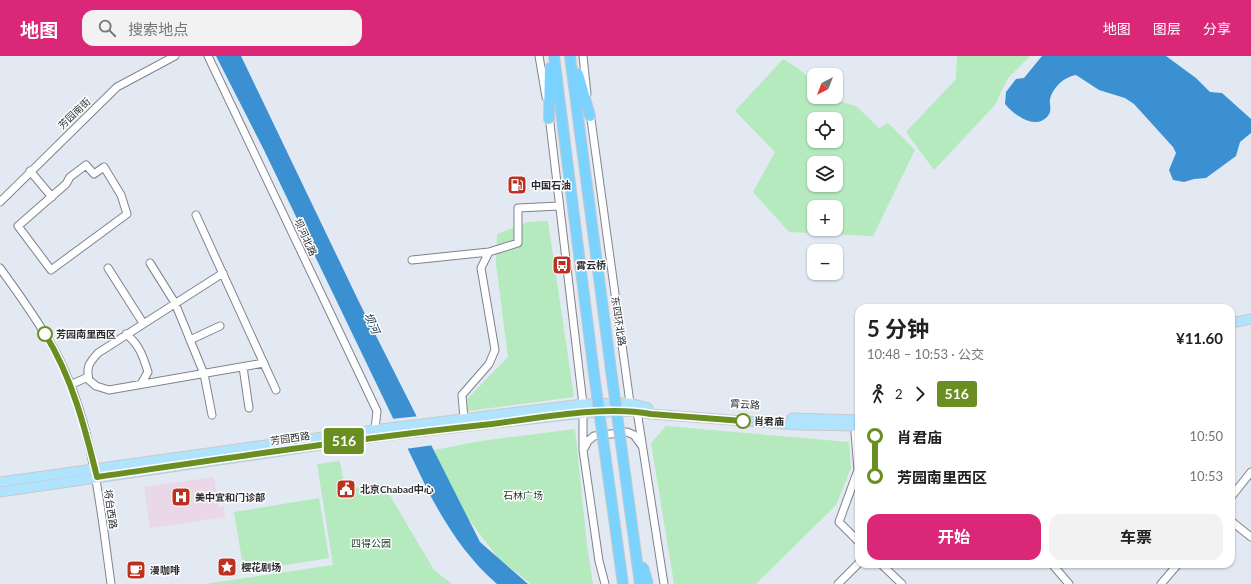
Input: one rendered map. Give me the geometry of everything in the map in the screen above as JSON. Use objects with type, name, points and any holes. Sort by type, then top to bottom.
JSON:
[{"type":"highway","points":[[549,119],[551,56]]},
{"type":"highway","points":[[554,56],[594,374],[623,584]]},
{"type":"highway","points":[[571,56],[590,116]]},
{"type":"highway","name":"东四环北路","points":[[571,56],[640,584]]},
{"type":"highway","points":[[631,519],[648,584]]},
{"type":"highway","points":[[616,584],[617,543]]},
{"type":"main road","points":[[1235,322],[1251,319]]},
{"type":"main road","points":[[1235,328],[1251,325]]},
{"type":"main road","name":"霄云路","points":[[583,404],[630,403],[650,408],[798,419],[855,420]]},
{"type":"main road","name":"芳园西路","points":[[433,427],[464,419],[583,404]]},
{"type":"main road","name":"霄云路","points":[[584,413],[637,411],[651,414],[855,429]]},
{"type":"main road","name":"芳园西路","points":[[0,482],[96,473],[380,431],[584,413]]},
{"type":"main road","name":"芳园西路","points":[[0,492],[84,481],[96,473]]},
{"type":"street","name":"芳园南街","points":[[0,202],[117,87],[175,56]]},
{"type":"street","name":"坝河北路","points":[[208,56],[377,411],[380,431]]},
{"type":"street","points":[[539,56],[549,119],[583,404],[583,450],[599,561],[605,584]]},
{"type":"street","name":"东四环北路","points":[[583,56],[630,403]]},
{"type":"street","points":[[86,165],[94,174],[104,167],[121,195],[127,214],[51,270],[18,226],[52,197],[66,184],[70,177],[86,165]]},
{"type":"street","points":[[30,171],[52,197]]},
{"type":"street","points":[[412,260],[489,252],[518,243],[518,208],[560,206]]},
{"type":"street","points":[[196,215],[276,390]]},
{"type":"street","points":[[464,419],[462,395],[489,364],[495,350],[481,268],[489,252]]},
{"type":"street","points":[[150,263],[175,303],[204,374],[212,415]]},
{"type":"street","name":"将台西路","points":[[0,268],[22,298],[50,342],[70,385],[96,473],[111,584]]},
{"type":"street","points":[[108,268],[143,323]]},
{"type":"street","points":[[223,273],[98,353],[90,361],[87,370],[88,380],[96,386],[109,390],[264,363]]},
{"type":"street","points":[[190,340],[220,326]]},
{"type":"street","points":[[126,334],[134,340],[142,353],[148,372],[141,384]]},
{"type":"street","points":[[243,367],[249,408]]},
{"type":"street","points":[[70,385],[88,377]]},
{"type":"street","points":[[630,403],[637,411],[664,584]]},
{"type":"street","points":[[583,450],[588,441],[594,436],[627,432],[634,435],[643,448]]},
{"type":"street","points":[[1235,492],[1251,472]]},
{"type":"street","points":[[855,478],[839,522],[855,538]]},
{"type":"street","points":[[1235,523],[1251,537]]},
{"type":"street","points":[[838,584],[855,566]]},
{"type":"street","points":[[885,568],[902,584]]},
{"type":"street","points":[[1055,568],[1069,584]]},
{"type":"street","points":[[1161,584],[1175,568]]},
{"type":"shaded area","name":"美中宜和门诊部","points":[[214,477],[219,507],[224,506],[225,517],[150,528],[144,487]]},
{"type":"green space","points":[[957,56],[1030,56],[1008,78],[995,105],[934,170],[906,132],[956,79]]},
{"type":"green space","points":[[783,59],[800,70],[807,77],[807,104],[843,104],[843,102],[856,106],[879,128],[888,123],[915,150],[873,236],[843,235],[843,200],[807,200],[807,233],[789,232],[753,192],[775,152],[735,111]]},
{"type":"green space","points":[[548,221],[574,397],[468,411],[467,399],[508,357],[496,264],[497,234],[528,222]]},
{"type":"green space","points":[[666,426],[849,442],[851,468],[836,505],[756,584],[674,584],[651,443]]},
{"type":"green space","name":"石林广场","points":[[575,429],[587,545],[593,584],[531,584],[498,558],[464,513],[429,451],[481,441]]},
{"type":"green space","name":"四得公园","points":[[340,461],[345,489],[383,484],[434,570],[452,584],[205,584],[333,565],[317,464]]},
{"type":"green space","points":[[319,498],[329,558],[244,572],[234,512]]},
{"type":"water","points":[[216,56],[241,56],[360,304],[480,542],[528,584],[497,584],[467,553],[443,518],[429,493],[263,148]]},
{"type":"water","points":[[1042,56],[1166,56],[1196,78],[1210,92],[1222,93],[1251,119],[1251,133],[1240,142],[1236,156],[1206,178],[1184,182],[1173,180],[1169,170],[1176,153],[1173,147],[1134,104],[1125,98],[1099,90],[1076,75],[1063,80],[1056,87],[1050,99],[1050,112],[1042,121],[1031,122],[1025,120],[1009,108],[1005,104],[1006,92],[1016,79],[1024,78]]},
{"type":"pier","points":[[420,416],[434,445],[405,449],[391,419]]},
{"type":"bus line","name":"516","points":[[45,334],[73,392],[97,477],[383,436],[584,413],[637,411],[651,414],[743,421]]},
{"type":"place","name":"中国石油","points":[[517,185]]},
{"type":"place","name":"霄云桥","points":[[562,265]]},
{"type":"place","name":"芳园南里西区","points":[[45,334]]},
{"type":"place","name":"肖君庙","points":[[743,421]]},
{"type":"place","name":"北京Chabad中心","points":[[346,489]]},
{"type":"place","name":"美中宜和门诊部","points":[[181,497]]},
{"type":"place","name":"樱花剧场","points":[[227,567]]},
{"type":"place","name":"漫咖啡","points":[[136,570]]},
{"type":"water label","name":"坝河","points":[[372,323]]}]
